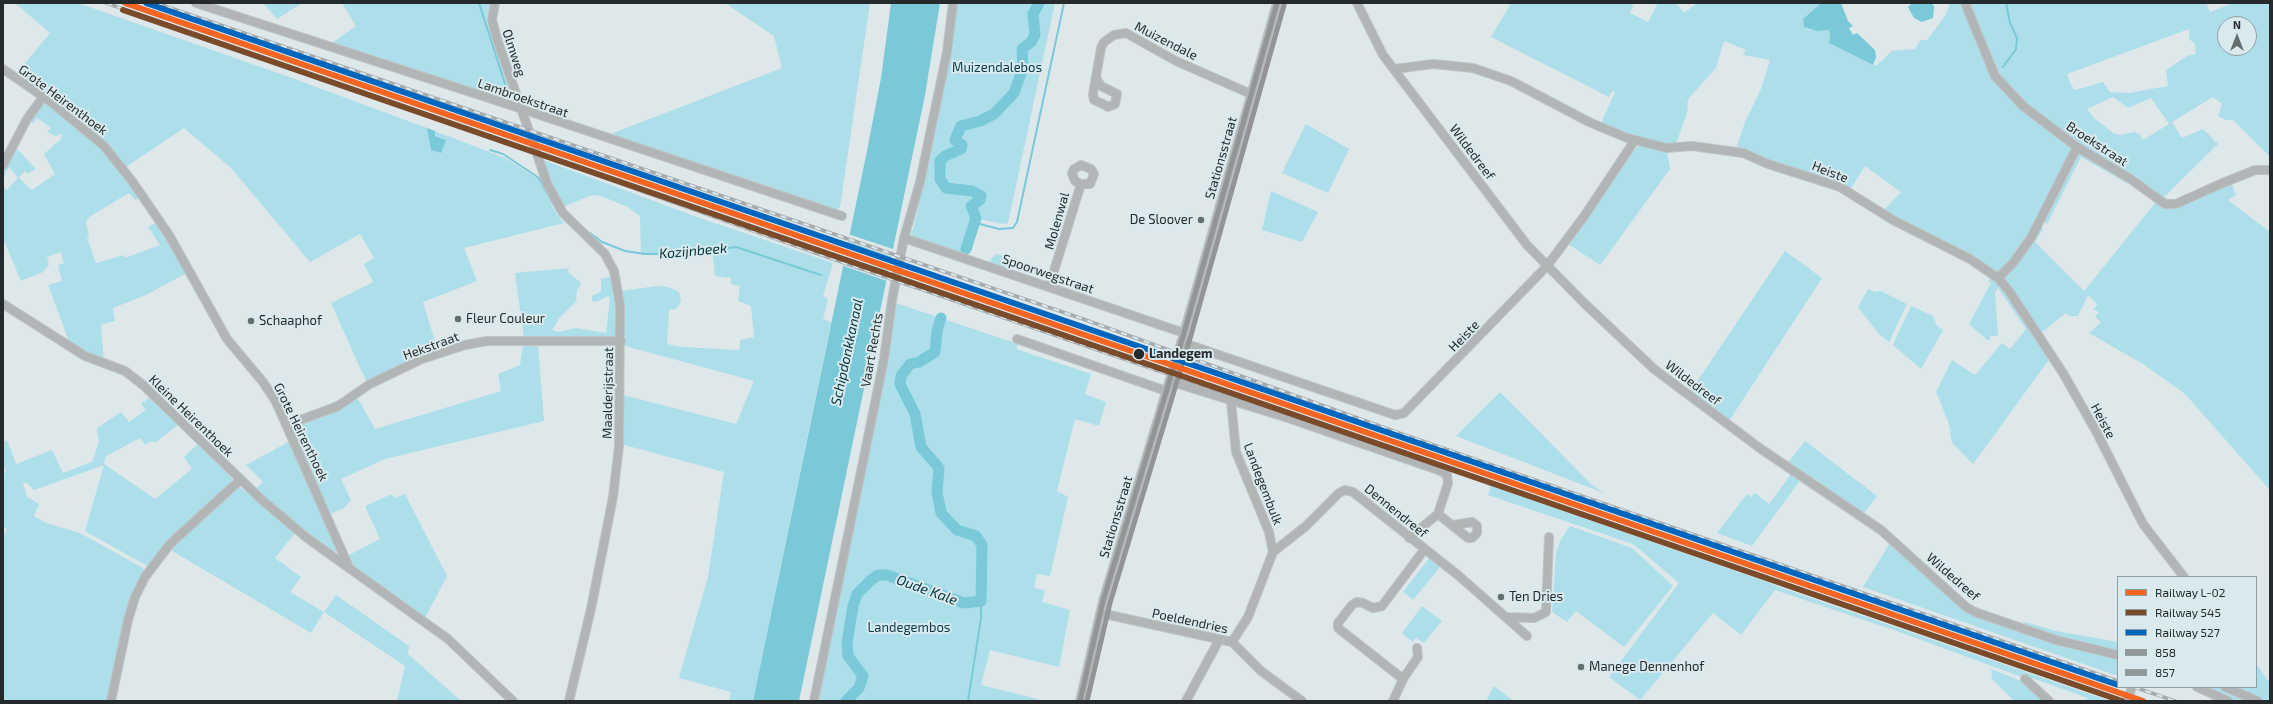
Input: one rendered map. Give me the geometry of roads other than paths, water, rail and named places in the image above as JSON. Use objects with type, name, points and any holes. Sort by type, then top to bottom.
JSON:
[{"type":"street","name":"Lambroekstraat","points":[[196,3],[842,216]]},
{"type":"street","name":"Olmweg","points":[[496,3],[492,20],[520,110]]},
{"type":"street","name":"Vaart Rechts","points":[[814,701],[884,359],[892,300],[904,238],[920,182],[947,52],[953,3]]},
{"type":"street","name":"Stationsstraat","points":[[1080,701],[1100,613],[1184,333],[1277,3]]},
{"type":"street","name":"Wildedreef","points":[[1357,3],[1383,55],[1527,245],[1654,368],[1761,448],[1881,530],[1966,607],[1975,612],[2056,640],[2117,655]]},
{"type":"street","name":"Broekstraat","points":[[1966,3],[1995,76],[2023,106],[2077,147],[2128,178],[2168,206],[2176,204],[2218,184],[2255,170],[2270,170]]},
{"type":"street","name":"Muizendale","points":[[1096,78],[1101,48],[1104,42],[1114,35],[1126,33],[1176,61],[1252,94]]},
{"type":"street","name":"Heiste","points":[[1395,69],[1447,64],[1488,71],[1511,81],[1605,130],[1635,140],[1667,148],[1692,146],[1734,151],[1768,164],[1829,182],[1846,190],[1893,220],[1958,253],[1998,278],[2063,373],[2097,433],[2143,524],[2183,576]]},
{"type":"street","name":"Grote Heirenthoek","points":[[3,69],[43,97],[104,146],[132,181],[169,235],[227,339],[263,382],[287,424],[348,566]]},
{"type":"street","points":[[3,165],[27,118],[43,97]]},
{"type":"street","name":"Maalderijstraat","points":[[520,110],[547,183],[563,214],[601,249],[614,272],[620,305],[621,341],[619,446],[612,497],[591,609],[569,701]]},
{"type":"street","name":"Heiste","points":[[1181,342],[1395,414],[1404,413],[1547,266],[1590,208],[1635,140]]},
{"type":"street","points":[[1998,278],[2013,263],[2031,238],[2077,147]]},
{"type":"street","name":"Molenwal","points":[[1050,287],[1081,184]]},
{"type":"street","name":"Spoorwegstraat","points":[[904,238],[1184,333]]},
{"type":"street","name":"Kleine Heirenthoek","points":[[3,304],[85,356],[125,372],[188,428],[240,480],[308,538],[348,566]]},
{"type":"street","points":[[1017,339],[1166,391]]},
{"type":"street","name":"Hekstraat","points":[[287,424],[338,406],[370,384],[422,359],[465,345],[487,341],[621,341]]},
{"type":"street","points":[[1169,381],[1442,472],[1447,475],[1448,483],[1438,514],[1409,538]]},
{"type":"street","name":"Landegembulk","points":[[1232,401],[1236,452],[1269,532],[1273,552]]},
{"type":"street","points":[[111,701],[128,620],[135,597],[145,577],[170,544],[240,480]]},
{"type":"street","name":"Dennendreef","points":[[1273,552],[1306,526],[1338,493],[1345,490],[1353,492],[1507,617],[1527,636]]},
{"type":"street","points":[[1438,514],[1454,525]]},
{"type":"street","points":[[1507,617],[1534,618],[1546,612],[1549,537]]},
{"type":"street","points":[[1403,679],[1338,628],[1338,623],[1352,605],[1357,602],[1363,602],[1373,608],[1382,606],[1424,550]]},
{"type":"street","points":[[1232,642],[1248,617],[1273,552]]},
{"type":"street","points":[[348,566],[448,639],[512,701]]},
{"type":"street","name":"Poeldendries","points":[[1100,613],[1232,642],[1261,671],[1302,701]]},
{"type":"street","points":[[1186,701],[1220,640]]},
{"type":"street","points":[[1393,701],[1403,679],[1418,657],[1417,648]]},
{"type":"street","points":[[2025,679],[2049,701]]},
{"type":"street","points":[[2127,701],[2132,688]]},
{"type":"street","points":[[2199,688],[2228,701]]},
{"type":"street","points":[[2227,688],[2258,701]]},
{"type":"water","name":"Schipdonkkanaal","points":[[891,3],[940,3],[925,95],[799,701],[753,701],[867,151],[881,78]]},
{"type":"water","points":[[1821,3],[1841,3],[1848,21],[1853,26],[1849,28],[1853,35],[1857,33],[1875,50],[1876,57],[1873,65],[1829,43],[1830,33],[1828,30],[1817,31],[1804,27],[1803,19]]},
{"type":"water","points":[[1912,3],[1932,3],[1934,7],[1933,18],[1922,22],[1914,18],[1908,7]]},
{"type":"water","points":[[427,128],[435,131],[435,136],[446,140],[441,153],[431,150]]},
{"type":"waterway","name":"Kozijnbeek","points":[[479,3],[507,90],[504,96]]},
{"type":"waterway","name":"Oude Kale","points":[[966,249],[976,218],[971,206],[980,200],[981,196],[972,191],[946,188],[940,179],[940,161],[945,156],[961,149],[962,145],[955,140],[961,126],[980,121],[994,114],[1014,93],[1023,68],[1022,49],[1031,42],[1035,35],[1033,14],[1039,3]]},
{"type":"waterway","points":[[976,218],[980,224],[999,229],[1013,228],[1017,222],[1064,3]]},
{"type":"waterway","points":[[2003,67],[2016,49],[2017,38],[2010,23],[2006,3]]},
{"type":"waterway","name":"Kozijnbeek","points":[[490,150],[503,154],[539,178],[557,211]]},
{"type":"waterway","name":"Kozijnbeek","points":[[564,219],[573,228]]},
{"type":"waterway","name":"Kozijnbeek","points":[[590,233],[602,242],[625,251],[645,254],[686,254],[736,247],[821,275]]},
{"type":"waterway","name":"Oude Kale","points":[[846,701],[859,688],[863,676],[848,656],[847,643],[853,606],[857,594],[871,580],[878,575],[887,575],[964,603],[981,601],[982,545],[976,536],[957,530],[941,513],[937,492],[939,468],[921,447],[915,414],[900,384],[901,376],[910,364],[919,362],[935,352],[937,331],[941,318]]},
{"type":"waterway","points":[[968,701],[981,618],[981,601]]},
{"type":"railway","points":[[106,3],[448,122],[827,257],[1153,369],[1393,448],[2123,701]]},
{"type":"railway","points":[[156,3],[1083,319],[1399,433],[2117,681]]},
{"type":"railway","points":[[2137,688],[2175,701]]},
{"type":"rail line","name":"L-02","points":[[125,3],[2143,701]]},
{"type":"rail line","name":"527","points":[[146,3],[2117,685]]},
{"type":"rail line","name":"545","points":[[123,10],[2122,701]]},
{"type":"place","name":"De Sloover","points":[[1201,220]]},
{"type":"place","name":"Fleur Couleur","points":[[458,319]]},
{"type":"place","name":"Schaaphof","points":[[251,321]]},
{"type":"place","name":"Landegem","points":[[1139,354]]},
{"type":"place","name":"Ten Dries","points":[[1501,597]]},
{"type":"place","name":"Manege Dennenhof","points":[[1581,667]]},
{"type":"park label","name":"Muizendalebos","points":[[997,68]]},
{"type":"park label","name":"Landegembos","points":[[909,628]]}]
